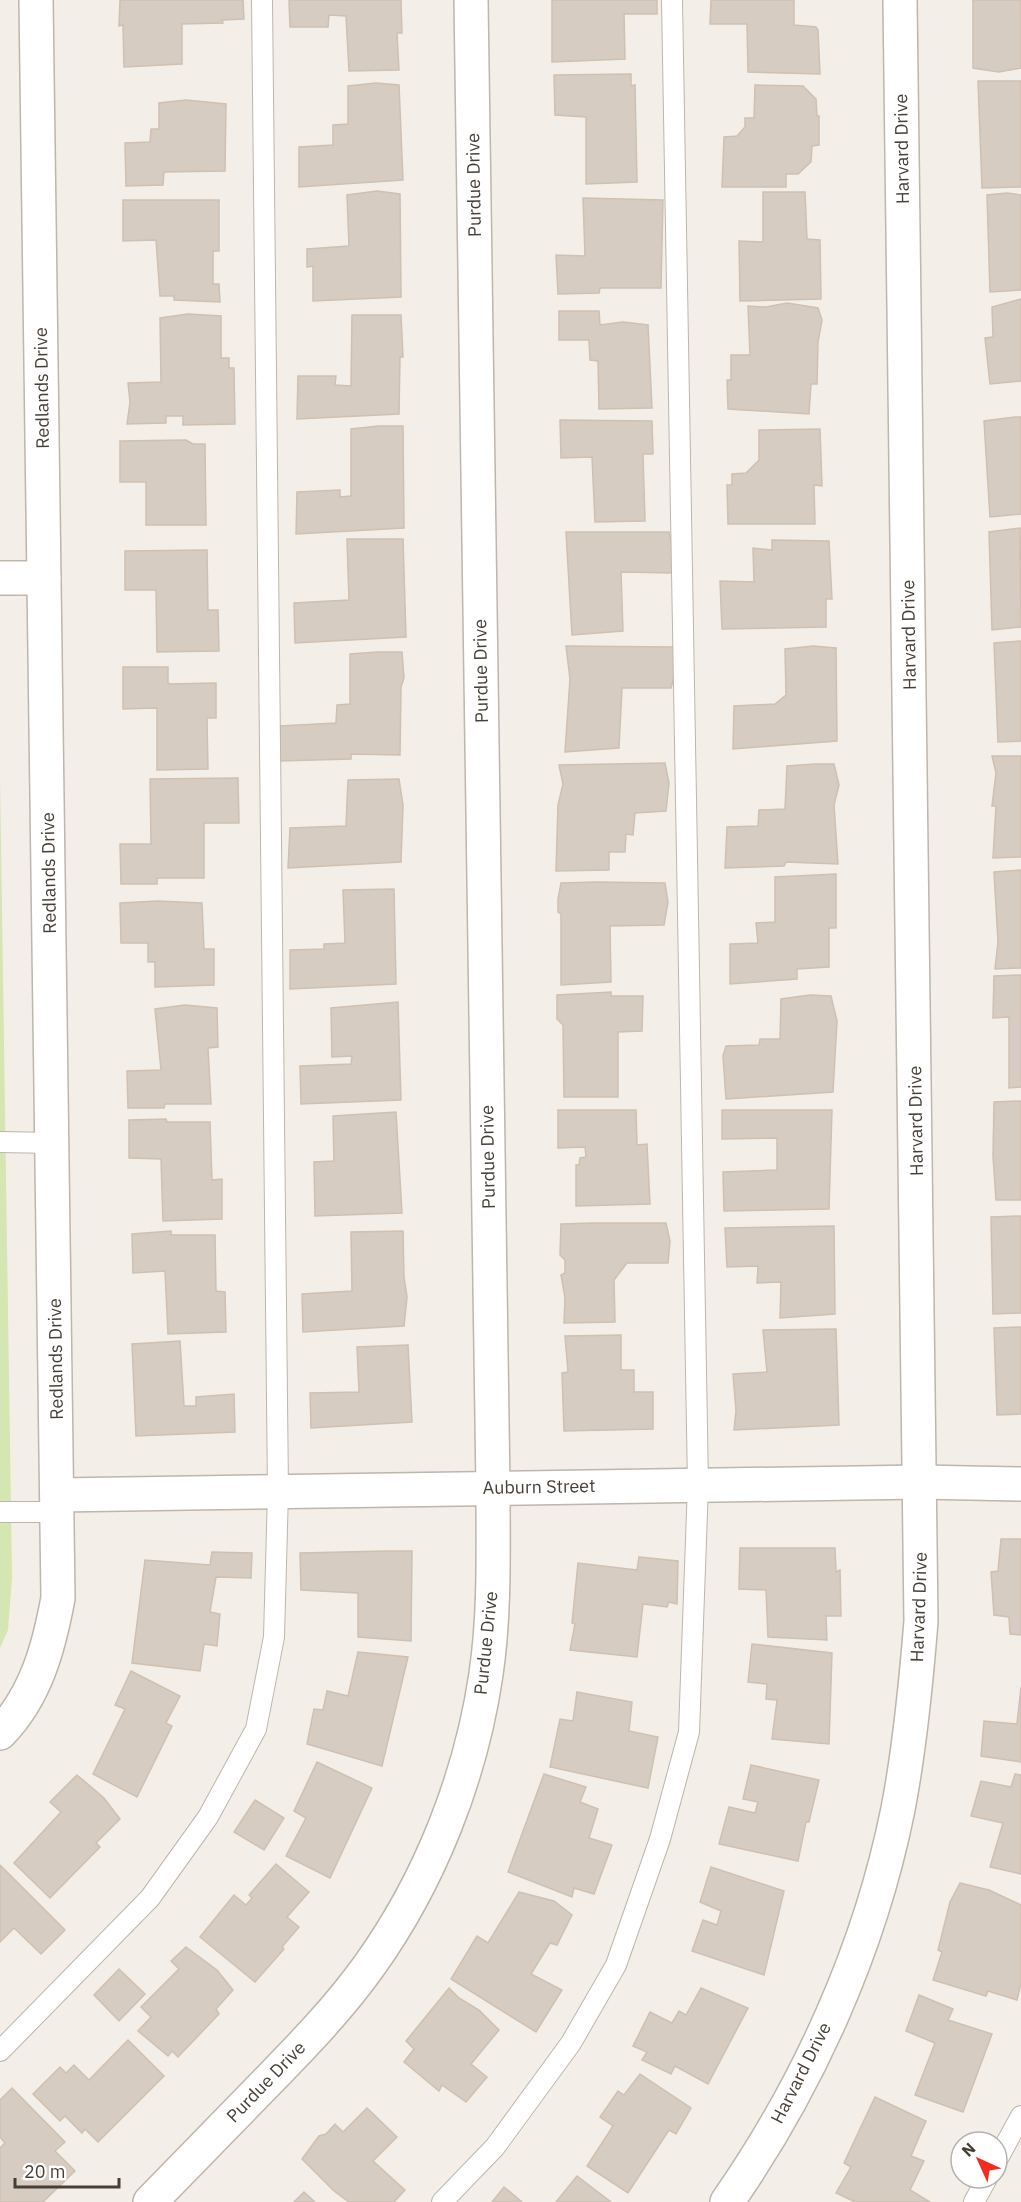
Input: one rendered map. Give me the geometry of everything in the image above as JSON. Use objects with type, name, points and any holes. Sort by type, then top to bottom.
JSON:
[{"type":"street","name":"Redlands Drive","points":[[0,1733],[31,1690],[48,1648],[58,1599],[36,0]]},
{"type":"street","name":"Purdue Drive","points":[[150,2202],[326,2021],[370,1966],[413,1895],[448,1821],[472,1743],[484,1685],[492,1604],[493,1488],[471,0]]},
{"type":"street","name":"Harvard Drive","points":[[727,2202],[753,2165],[800,2082],[840,1995],[873,1904],[897,1811],[914,1716],[921,1621],[921,1482],[900,0]]},
{"type":"street","points":[[0,578],[44,578]]},
{"type":"street","name":"Auburn Street","points":[[58,1503],[278,1492],[921,1482],[1021,1484]]},
{"type":"lane","points":[[0,2051],[150,1898],[208,1817],[256,1729],[274,1637],[278,1492],[261,0]]},
{"type":"lane","points":[[442,2202],[495,2147],[558,2062],[616,1965],[660,1839],[689,1732],[698,1485],[672,0]]},
{"type":"lane","points":[[0,1142],[52,1143]]},
{"type":"lane","points":[[0,1512],[58,1503]]},
{"type":"lane","points":[[1009,2138],[1021,2116]]},
{"type":"green space","points":[[0,775],[12,1578],[8,1630],[0,1648]]},
{"type":"building","points":[[120,0],[243,0],[244,19],[222,20],[223,23],[182,24],[182,64],[124,67],[123,25],[119,26]]},
{"type":"building","points":[[289,0],[401,0],[402,33],[397,33],[399,70],[349,71],[346,16],[329,15],[328,27],[290,27]]},
{"type":"building","points":[[552,0],[657,0],[657,14],[624,14],[625,59],[552,62]]},
{"type":"building","points":[[711,0],[794,0],[794,25],[816,27],[818,30],[820,74],[748,72],[747,24],[710,24]]},
{"type":"building","points":[[973,0],[1021,0],[1021,68],[999,72],[973,68]]},
{"type":"building","points":[[631,74],[631,86],[635,85],[637,182],[586,184],[586,117],[555,115],[554,75]]},
{"type":"building","points":[[978,81],[1021,81],[1021,187],[982,188]]},
{"type":"building","points":[[376,83],[399,85],[403,180],[299,187],[299,147],[333,145],[333,125],[348,124],[348,86]]},
{"type":"building","points":[[755,85],[803,86],[816,99],[817,116],[819,116],[819,145],[812,146],[811,162],[798,174],[786,174],[786,187],[722,187],[724,137],[737,136],[745,127],[745,118],[754,118]]},
{"type":"building","points":[[186,100],[226,104],[225,171],[164,172],[163,185],[126,186],[125,143],[150,142],[151,129],[159,129],[159,103]]},
{"type":"building","points":[[377,191],[400,194],[401,297],[313,301],[313,266],[307,267],[307,249],[349,246],[347,195]]},
{"type":"building","points":[[763,192],[805,192],[807,239],[820,240],[821,299],[740,301],[739,241],[763,242]]},
{"type":"building","points":[[1007,193],[1021,195],[1021,290],[990,292],[987,195]]},
{"type":"building","points":[[583,198],[663,200],[661,288],[600,288],[599,293],[558,294],[556,255],[585,256]]},
{"type":"building","points":[[123,200],[219,200],[219,251],[213,251],[213,284],[219,284],[220,302],[174,300],[174,296],[160,296],[156,240],[123,241]]},
{"type":"building","points":[[1021,299],[1021,381],[990,384],[985,338],[993,337],[992,307]]},
{"type":"building","points":[[787,303],[818,308],[822,320],[818,342],[817,384],[811,384],[809,414],[728,409],[727,380],[731,380],[731,355],[750,355],[748,306],[766,307]]},
{"type":"building","points":[[559,311],[599,311],[600,325],[623,322],[648,325],[652,408],[599,409],[598,361],[590,360],[589,340],[559,340]]},
{"type":"building","points":[[188,314],[221,316],[221,358],[229,358],[229,368],[234,368],[235,424],[183,425],[183,416],[166,416],[166,423],[127,424],[130,402],[128,383],[161,382],[160,318]]},
{"type":"building","points":[[352,315],[401,315],[403,357],[400,357],[399,414],[297,419],[298,376],[336,376],[335,385],[351,386]]},
{"type":"building","points":[[1021,417],[1021,514],[990,517],[984,421]]},
{"type":"building","points":[[560,420],[652,421],[653,454],[643,454],[645,521],[595,522],[592,457],[561,458]]},
{"type":"building","points":[[403,426],[404,528],[296,534],[297,492],[340,490],[340,497],[351,496],[351,429]]},
{"type":"building","points":[[820,429],[822,486],[814,485],[815,524],[728,524],[727,485],[732,485],[732,474],[746,473],[759,460],[759,430]]},
{"type":"building","points":[[186,440],[193,444],[205,444],[206,525],[146,525],[146,482],[120,482],[120,441]]},
{"type":"building","points":[[1020,528],[1021,627],[992,630],[989,532]]},
{"type":"building","points":[[566,532],[669,532],[673,551],[672,573],[621,572],[623,631],[572,635]]},
{"type":"building","points":[[347,539],[403,539],[406,637],[295,643],[294,603],[349,600]]},
{"type":"building","points":[[772,540],[829,541],[832,599],[826,599],[826,627],[722,629],[720,581],[754,582],[753,548],[772,550]]},
{"type":"building","points":[[207,550],[208,610],[218,610],[219,651],[157,652],[156,590],[125,590],[125,551]]},
{"type":"building","points":[[1021,641],[1021,741],[998,742],[994,643]]},
{"type":"building","points":[[566,646],[674,647],[677,665],[671,688],[622,688],[619,748],[565,752],[570,679]]},
{"type":"building","points":[[813,646],[836,648],[837,741],[733,749],[734,706],[775,704],[786,695],[785,649]]},
{"type":"building","points":[[402,652],[404,678],[401,687],[400,755],[351,754],[351,759],[280,761],[280,726],[336,723],[337,705],[350,704],[350,654]]},
{"type":"building","points":[[123,667],[168,667],[168,683],[170,684],[216,683],[216,718],[207,718],[208,769],[157,770],[157,708],[123,709]]},
{"type":"building","points":[[992,756],[1021,756],[1021,857],[993,858],[996,806],[992,806],[996,773]]},
{"type":"building","points":[[665,763],[669,783],[666,811],[635,813],[633,835],[626,834],[625,852],[609,852],[609,870],[556,871],[558,805],[563,784],[559,765]]},
{"type":"building","points":[[834,764],[839,785],[834,805],[838,864],[786,862],[784,866],[725,868],[727,827],[758,826],[759,810],[785,809],[787,766]]},
{"type":"building","points":[[238,778],[239,823],[204,823],[204,878],[157,878],[157,884],[121,884],[120,844],[151,844],[150,779]]},
{"type":"building","points":[[399,779],[403,805],[401,862],[288,868],[290,828],[346,826],[348,780]]},
{"type":"building","points":[[1021,870],[1021,968],[995,969],[998,942],[994,872]]},
{"type":"building","points":[[836,874],[836,928],[829,928],[829,967],[797,969],[797,979],[730,984],[730,944],[758,943],[756,923],[775,922],[775,877]]},
{"type":"building","points":[[561,883],[665,883],[668,902],[664,925],[610,926],[611,982],[561,985],[561,914],[558,912],[558,899]]},
{"type":"building","points":[[394,889],[396,984],[290,989],[290,950],[324,949],[324,944],[345,943],[343,890]]},
{"type":"building","points":[[158,901],[202,903],[204,949],[214,949],[214,985],[155,987],[155,962],[148,962],[148,943],[121,943],[120,903]]},
{"type":"building","points":[[1021,975],[1021,1087],[1009,1088],[1009,1017],[993,1018],[994,976]]},
{"type":"building","points":[[611,992],[611,996],[643,996],[642,1031],[618,1032],[618,1097],[564,1097],[563,1025],[557,1019],[557,995]]},
{"type":"building","points":[[810,995],[831,996],[837,1021],[833,1092],[726,1099],[723,1056],[726,1046],[759,1045],[760,1039],[780,1039],[781,999]]},
{"type":"building","points":[[398,1002],[401,1100],[301,1104],[300,1066],[351,1064],[352,1056],[332,1057],[331,1008]]},
{"type":"building","points":[[185,1005],[217,1008],[218,1047],[208,1048],[211,1104],[165,1104],[164,1108],[128,1108],[127,1071],[161,1070],[155,1009]]},
{"type":"building","points":[[1021,1101],[1021,1200],[996,1200],[993,1156],[994,1102]]},
{"type":"building","points":[[558,1110],[636,1110],[637,1145],[647,1144],[650,1204],[576,1206],[576,1165],[579,1165],[580,1158],[586,1157],[585,1147],[558,1148]]},
{"type":"building","points":[[722,1110],[832,1110],[829,1209],[724,1211],[723,1172],[777,1170],[777,1138],[722,1139]]},
{"type":"building","points":[[396,1112],[402,1213],[315,1216],[314,1162],[334,1161],[333,1116]]},
{"type":"building","points":[[166,1119],[167,1122],[210,1122],[212,1180],[222,1179],[222,1219],[163,1221],[161,1159],[129,1158],[129,1120]]},
{"type":"building","points":[[1021,1216],[1021,1313],[993,1314],[991,1217]]},
{"type":"building","points":[[666,1223],[670,1241],[668,1263],[627,1263],[614,1280],[615,1322],[564,1323],[565,1298],[561,1275],[565,1273],[565,1260],[560,1255],[561,1224]]},
{"type":"building","points":[[834,1226],[835,1314],[780,1318],[781,1282],[757,1283],[758,1266],[727,1267],[725,1228]]},
{"type":"building","points":[[171,1231],[171,1235],[215,1235],[216,1291],[225,1292],[226,1332],[168,1334],[165,1271],[133,1273],[132,1234]]},
{"type":"building","points":[[403,1231],[407,1297],[404,1326],[303,1332],[302,1294],[352,1291],[351,1232]]},
{"type":"building","points":[[1021,1327],[1021,1414],[997,1415],[994,1328]]},
{"type":"building","points":[[836,1329],[839,1425],[734,1430],[736,1411],[733,1374],[767,1372],[763,1330]]},
{"type":"building","points":[[621,1335],[621,1370],[634,1370],[634,1392],[653,1392],[653,1429],[564,1431],[562,1373],[568,1372],[565,1336]]},
{"type":"building","points":[[180,1341],[184,1406],[196,1406],[196,1397],[234,1394],[235,1432],[136,1436],[132,1344]]},
{"type":"building","points":[[408,1345],[412,1422],[311,1428],[310,1393],[359,1392],[357,1347]]},
{"type":"building","points":[[1001,1539],[1021,1539],[1021,1635],[1010,1634],[1009,1617],[994,1615],[991,1572],[998,1571]]},
{"type":"building","points":[[740,1548],[835,1548],[836,1572],[840,1570],[841,1616],[826,1616],[827,1640],[768,1637],[766,1590],[739,1589]]},
{"type":"building","points":[[412,1551],[411,1641],[358,1637],[358,1593],[301,1590],[300,1553]]},
{"type":"building","points":[[212,1552],[252,1553],[251,1578],[216,1577],[210,1612],[220,1614],[217,1646],[204,1644],[200,1671],[132,1663],[145,1560],[210,1565]]},
{"type":"building","points":[[639,1557],[678,1561],[677,1604],[669,1602],[667,1607],[643,1604],[637,1657],[570,1650],[575,1624],[572,1623],[578,1563],[637,1570]]},
{"type":"building","points":[[752,1644],[832,1653],[829,1744],[772,1739],[777,1700],[766,1699],[767,1684],[748,1682]]},
{"type":"building","points":[[358,1652],[408,1657],[382,1766],[307,1744],[314,1709],[323,1710],[327,1691],[348,1696]]},
{"type":"building","points":[[131,1671],[180,1696],[166,1723],[172,1726],[137,1797],[93,1774],[125,1709],[115,1705]]},
{"type":"building","points":[[1021,1687],[1021,1762],[981,1756],[984,1721],[1017,1724]]},
{"type":"building","points":[[577,1692],[632,1702],[629,1731],[658,1737],[648,1788],[550,1767],[560,1719],[573,1721]]},
{"type":"building","points":[[317,1762],[372,1788],[330,1878],[286,1856],[306,1818],[294,1811]]},
{"type":"building","points":[[751,1765],[819,1780],[809,1822],[806,1822],[798,1861],[719,1844],[729,1807],[755,1813],[758,1802],[743,1799]]},
{"type":"building","points":[[544,1774],[586,1787],[580,1802],[598,1809],[589,1838],[612,1845],[594,1894],[574,1888],[572,1897],[508,1872]]},
{"type":"building","points":[[1015,1774],[1021,1775],[1021,1874],[990,1867],[1003,1823],[971,1816],[981,1781],[1011,1787]]},
{"type":"building","points":[[77,1775],[104,1798],[120,1819],[96,1843],[100,1847],[50,1898],[14,1863],[61,1812],[50,1802]]},
{"type":"building","points":[[255,1800],[284,1818],[264,1850],[234,1832]]},
{"type":"building","points":[[276,1864],[309,1892],[287,1917],[299,1927],[282,1947],[284,1949],[255,1982],[200,1937],[234,1895],[246,1905],[252,1898],[249,1895]]},
{"type":"building","points":[[0,1865],[65,1930],[41,1954],[14,1928],[0,1942]]},
{"type":"building","points":[[711,1867],[784,1891],[764,1975],[692,1951],[703,1920],[717,1925],[721,1911],[700,1902]]},
{"type":"building","points":[[960,1883],[989,1890],[1021,1905],[1021,1983],[1017,2000],[988,1991],[986,1996],[933,1980],[942,1952],[938,1950],[950,1902]]},
{"type":"building","points":[[519,1892],[554,1901],[572,1915],[557,1945],[550,1943],[531,1974],[562,1990],[536,2032],[451,1979],[477,1936],[488,1943]]},
{"type":"building","points":[[186,1947],[217,1970],[233,1990],[216,2009],[219,2014],[178,2057],[172,2051],[168,2056],[138,2031],[151,2017],[141,2007],[179,1969],[171,1961]]},
{"type":"building","points":[[119,1969],[145,1994],[119,2021],[94,1995]]},
{"type":"building","points":[[449,1988],[459,1998],[479,2010],[499,2030],[471,2064],[487,2077],[466,2102],[442,2085],[439,2091],[404,2062],[414,2049],[406,2041]]},
{"type":"building","points":[[701,1988],[748,2008],[708,2084],[675,2066],[671,2074],[642,2060],[647,2052],[633,2046],[650,2012],[672,2023],[679,2011],[686,2015]]},
{"type":"building","points":[[919,1995],[953,2009],[948,2020],[992,2034],[963,2112],[915,2095],[935,2043],[906,2031]]},
{"type":"building","points":[[128,2040],[164,2076],[98,2142],[85,2129],[82,2133],[65,2116],[60,2121],[33,2094],[60,2067],[66,2073],[74,2065],[89,2080]]},
{"type":"building","points":[[640,2074],[691,2108],[676,2134],[669,2130],[628,2193],[587,2166],[613,2126],[600,2117],[618,2091],[624,2095]]},
{"type":"building","points":[[12,2088],[65,2142],[55,2151],[75,2171],[43,2202],[0,2202],[0,2148],[5,2143],[0,2137],[0,2100]]},
{"type":"building","points":[[875,2097],[926,2121],[911,2156],[924,2161],[910,2190],[930,2202],[855,2202],[836,2193],[851,2167],[844,2163]]},
{"type":"building","points":[[367,2108],[397,2137],[373,2161],[405,2190],[394,2202],[349,2202],[334,2191],[302,2159],[319,2136],[326,2134],[335,2124],[343,2132]]},
{"type":"building","points":[[577,2176],[611,2202],[556,2202]]},
{"type":"building","points":[[504,2187],[522,2202],[492,2202]]},
{"type":"building","points":[[304,2192],[315,2202],[294,2202]]}]
